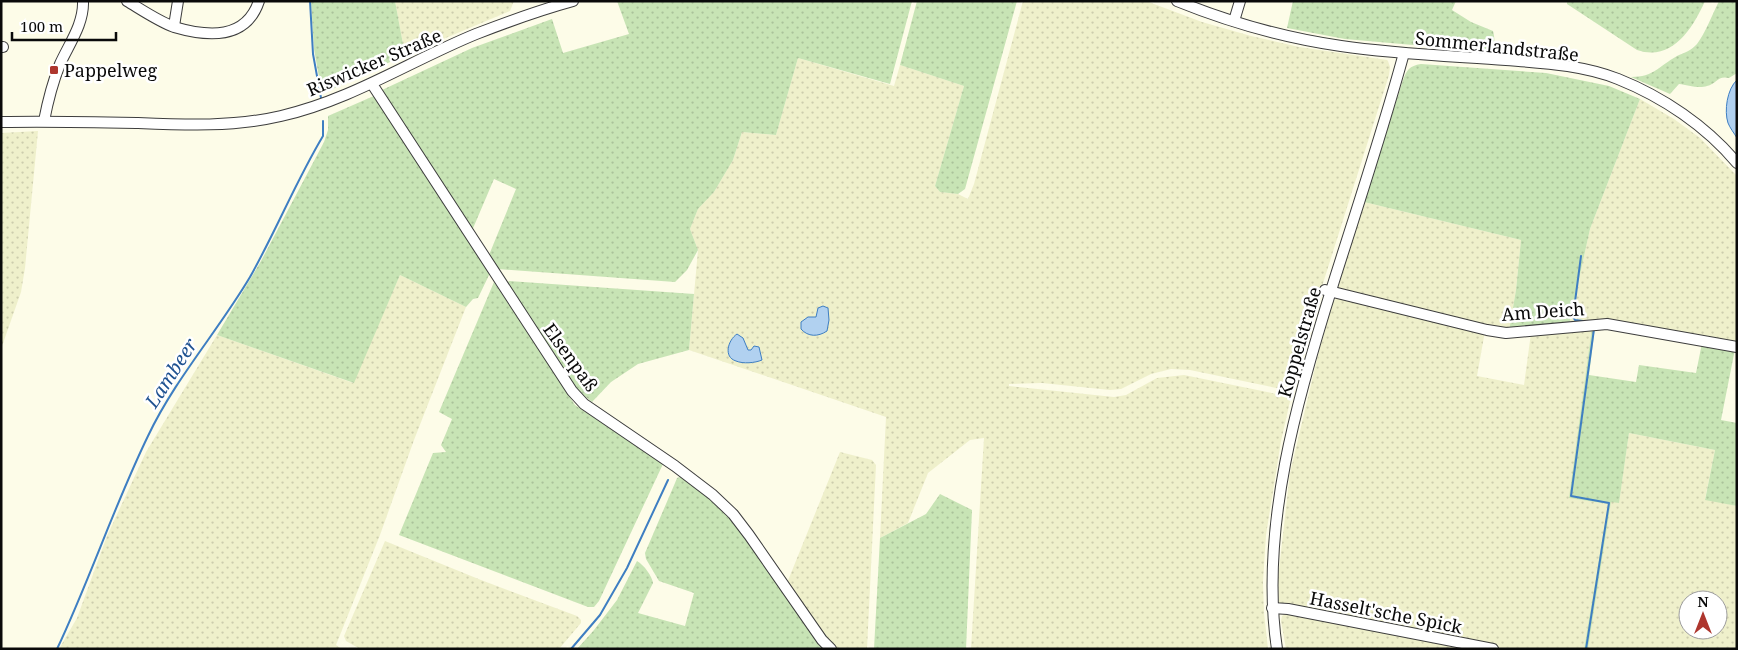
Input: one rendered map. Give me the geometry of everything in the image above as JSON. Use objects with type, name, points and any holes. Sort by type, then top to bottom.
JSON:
[{"type":"street","points":[[44,121],[50,91],[61,62],[80,23],[83,1]]},
{"type":"street","points":[[127,1],[174,26],[221,33],[237,29],[248,22],[259,1]]},
{"type":"street","points":[[174,26],[178,1]]},
{"type":"street","name":"Riswicker Straße","points":[[1,122],[44,121],[206,125],[281,116],[336,100],[475,35],[573,1]]},
{"type":"street","points":[[1177,1],[1192,4],[1234,21],[1279,34],[1340,46],[1404,53]]},
{"type":"street","points":[[1234,21],[1240,1]]},
{"type":"street","name":"Sommerlandstraße","points":[[1404,53],[1542,63],[1578,69],[1617,79],[1676,109],[1714,138],[1737,163]]},
{"type":"street","name":"Koppelstraße","points":[[1277,649],[1271,584],[1274,541],[1298,404],[1327,290],[1404,53]]},
{"type":"street","name":"Elsenpaß","points":[[372,84],[572,391],[584,404],[713,494],[733,514],[822,640],[831,649]]},
{"type":"street","name":"Am Deich","points":[[1327,290],[1487,330],[1506,333],[1608,324],[1737,347]]},
{"type":"street","name":"Hasselt'sche Spick","points":[[1272,608],[1494,649]]},
{"type":"green space","points":[[311,1],[395,1],[405,55],[322,94],[314,49]]},
{"type":"green space","points":[[395,1],[514,1],[510,11],[405,55]]},
{"type":"green space","points":[[617,1],[912,1],[890,84],[798,58],[776,135],[742,132],[733,160],[714,192],[698,209],[690,229],[698,250],[687,270],[675,282],[498,269],[489,255],[516,189],[494,179],[471,233],[382,90],[472,48],[552,19],[563,53],[629,34]]},
{"type":"green space","points":[[917,1],[1017,1],[965,189],[958,194],[940,192],[935,186],[964,86],[900,65]]},
{"type":"green space","points":[[1023,1],[1146,1],[1202,22],[1251,36],[1299,47],[1388,61],[1390,67],[1389,75],[1291,391],[1190,370],[1171,369],[1151,374],[1121,389],[1110,390],[1042,383],[1009,384],[1009,386],[1114,397],[1126,395],[1157,378],[1184,375],[1291,397],[1281,441],[1266,535],[1263,582],[1268,649],[971,649],[984,438],[970,440],[928,473],[908,523],[880,538],[886,417],[689,350],[698,250],[690,229],[698,209],[714,192],[733,160],[742,132],[776,135],[798,58],[894,86],[900,65],[964,86],[935,186],[940,192],[958,194],[968,199],[974,184]]},
{"type":"green space","points":[[1293,1],[1456,1],[1452,10],[1471,22],[1493,31],[1494,46],[1492,52],[1345,39],[1287,28]]},
{"type":"green space","points":[[1567,1],[1705,1],[1694,22],[1680,40],[1671,47],[1661,51],[1649,52],[1637,50],[1567,4]]},
{"type":"green space","points":[[1719,1],[1737,1],[1737,73],[1704,87],[1679,84],[1670,94],[1631,77],[1639,77],[1651,73],[1695,46]]},
{"type":"green space","points":[[1421,64],[1546,73],[1609,86],[1640,99],[1590,229],[1569,325],[1509,331],[1516,290],[1521,240],[1364,202],[1404,77],[1411,67]]},
{"type":"green space","points":[[376,95],[490,273],[478,298],[473,299],[466,307],[400,275],[354,383],[217,335],[261,261],[324,142],[328,130],[328,116]]},
{"type":"green space","points":[[1640,99],[1674,119],[1700,138],[1737,176],[1737,344],[1604,321],[1569,325],[1590,229]]},
{"type":"green space","points":[[38,131],[21,292],[1,349],[1,133]]},
{"type":"green space","points":[[1364,202],[1521,240],[1516,290],[1509,331],[1337,288]]},
{"type":"green space","points":[[400,275],[466,307],[414,440],[380,535],[336,645],[342,649],[59,649],[77,618],[107,536],[146,452],[217,335],[353,383]]},
{"type":"green space","points":[[509,281],[694,294],[689,350],[638,364],[611,382],[592,402],[578,391],[507,283]]},
{"type":"green space","points":[[494,282],[575,405],[663,464],[599,601],[594,607],[588,607],[399,535],[433,453],[446,452],[441,445],[452,419],[439,412]]},
{"type":"green space","points":[[1342,297],[1485,331],[1477,376],[1524,385],[1531,333],[1592,327],[1570,498],[1608,504],[1584,649],[1503,649],[1297,609],[1279,602],[1278,578],[1290,473],[1319,351],[1333,302],[1337,298]]},
{"type":"green space","points":[[1592,327],[1595,327],[1589,375],[1636,382],[1639,365],[1696,373],[1702,343],[1735,349],[1721,420],[1737,423],[1737,506],[1705,500],[1715,450],[1629,433],[1619,503],[1611,502],[1588,649],[1584,649],[1608,504],[1569,498]]},
{"type":"green space","points":[[1629,433],[1715,450],[1705,499],[1737,506],[1737,649],[1588,649],[1611,501],[1619,502]]},
{"type":"green space","points":[[840,452],[872,460],[876,465],[867,649],[835,649],[787,583]]},
{"type":"green space","points":[[684,477],[708,494],[730,516],[825,649],[577,649],[617,600],[637,561],[647,571],[653,583],[638,613],[685,626],[694,593],[659,581],[646,559],[645,553],[677,478]]},
{"type":"green space","points":[[940,494],[972,510],[966,649],[874,649],[880,538],[926,514]]},
{"type":"green space","points":[[385,541],[577,616],[581,623],[559,649],[360,649],[346,641],[344,636]]},
{"type":"green space","points":[[1287,613],[1481,649],[1286,649],[1281,621],[1282,616]]},
{"type":"water","points":[[1737,80],[1737,138],[1728,123],[1726,112],[1729,94]]},
{"type":"water","points":[[823,306],[828,308],[829,320],[827,331],[820,334],[807,334],[801,329],[801,322],[808,317],[816,317],[818,308]]},
{"type":"water","points":[[737,334],[743,338],[748,350],[751,350],[754,346],[759,347],[762,360],[745,363],[732,359],[729,356],[729,344]]},
{"type":"waterway","name":"Lambeer","points":[[310,1],[313,54],[321,98]]},
{"type":"waterway","name":"Lambeer","points":[[57,649],[148,436],[171,395],[250,277],[323,136],[323,121]]},
{"type":"waterway","points":[[1581,256],[1573,317],[1575,320],[1583,321]]},
{"type":"waterway","points":[[1586,649],[1609,503],[1571,496],[1594,329]]},
{"type":"waterway","points":[[571,649],[600,615],[627,568],[668,480]]},
{"type":"place","name":"Pappelweg","points":[[54,70]]}]
